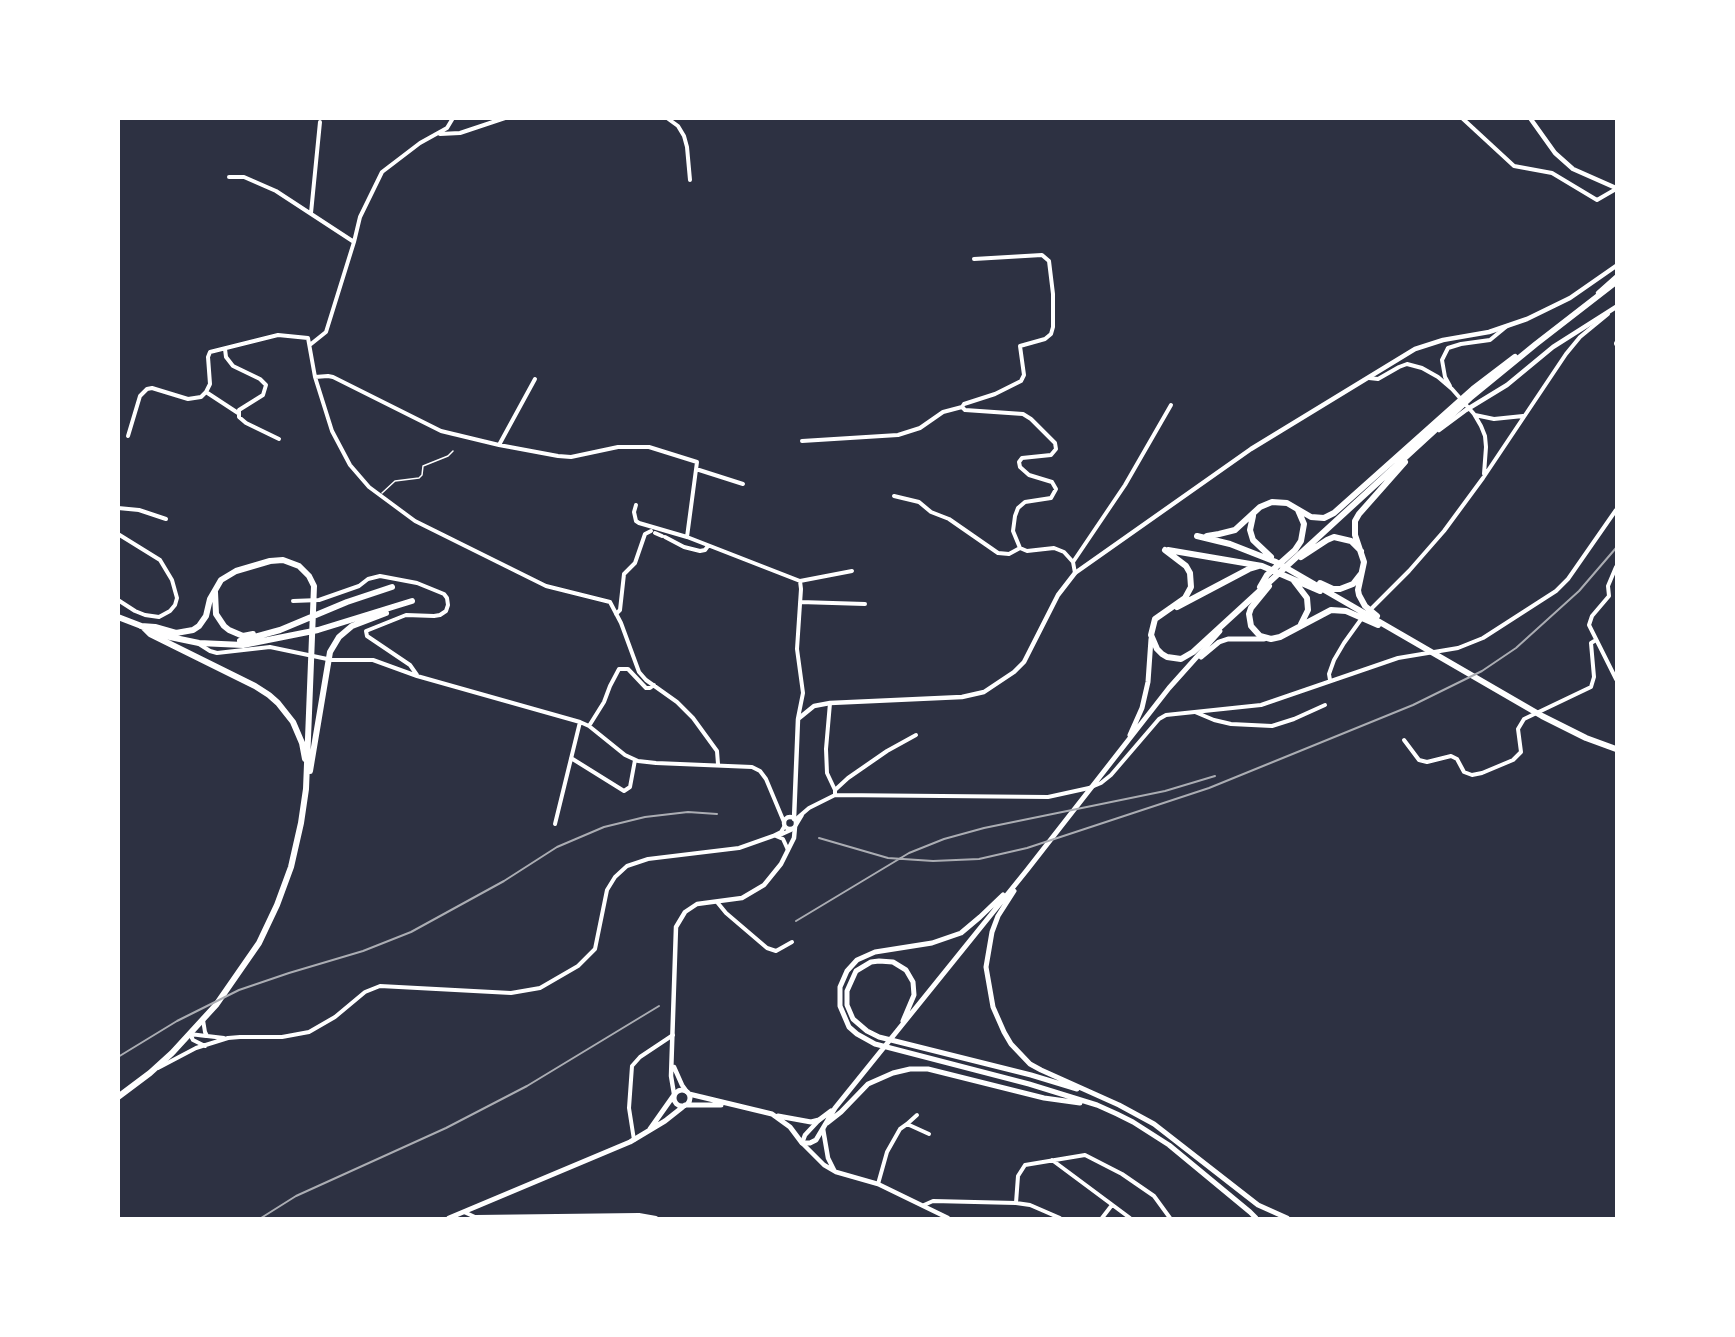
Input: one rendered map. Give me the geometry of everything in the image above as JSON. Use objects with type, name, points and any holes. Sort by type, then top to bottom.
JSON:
[{"type":"main road","points":[[1151,635],[1157,649],[1174,659],[1193,652],[1470,398],[1617,282]]},
{"type":"main road","points":[[1276,562],[1238,546],[1197,536],[1235,530],[1257,510],[1275,501],[1293,506],[1311,517],[1324,518],[1334,513],[1504,363],[1536,344]]},
{"type":"main road","points":[[1412,640],[1371,612],[1362,602],[1358,590],[1364,562],[1354,529],[1359,514],[1420,444]]},
{"type":"main road","points":[[1254,596],[1267,575],[1295,550],[1302,538],[1303,520],[1293,506]]},
{"type":"main road","points":[[1257,510],[1251,522],[1252,537],[1258,546],[1291,574],[1353,610],[1412,640],[1542,716],[1586,738],[1617,750]]},
{"type":"main road","points":[[1271,639],[1256,633],[1251,626],[1249,614],[1251,608],[1281,570],[1330,538],[1347,539],[1356,544],[1361,551]]},
{"type":"main road","points":[[1126,744],[1142,708],[1152,657],[1151,635],[1155,620],[1185,598],[1191,587],[1186,566],[1165,550],[1262,566],[1336,589],[1353,584],[1362,572]]},
{"type":"main road","points":[[118,1096],[150,1073],[216,1005],[259,943],[277,905],[291,867],[306,789],[314,597],[312,580],[294,563],[283,560],[270,561],[236,571],[221,580],[210,599],[206,616],[199,627],[182,633],[141,626]]},
{"type":"main road","points":[[1165,612],[1249,569],[1262,566]]},
{"type":"main road","points":[[1291,574],[1307,598],[1308,610],[1299,626]]},
{"type":"main road","points":[[210,644],[243,640],[280,630],[392,587]]},
{"type":"main road","points":[[216,588],[216,614],[229,630],[243,636],[280,630]]},
{"type":"main road","points":[[118,617],[170,637],[199,643],[243,645],[318,630],[412,601]]},
{"type":"main road","points":[[306,789],[315,752],[330,652],[339,637],[352,626],[380,616],[398,606]]},
{"type":"main road","points":[[1182,674],[1220,642],[1236,638],[1271,639],[1288,634],[1331,610],[1353,610]]},
{"type":"main road","points":[[772,1114],[790,1127],[802,1143],[816,1140],[835,1108],[1027,870],[1169,688],[1235,614]]},
{"type":"main road","points":[[141,626],[150,634],[219,667],[269,695],[292,722],[302,742],[307,775]]},
{"type":"main road","points":[[1027,870],[998,916],[992,932],[986,967],[993,1007],[1011,1044],[1030,1064],[1137,1113],[1258,1205],[1287,1218]]},
{"type":"main road","points":[[1027,870],[961,933],[932,943],[875,952],[857,960],[847,971],[840,987],[839,997],[843,1016],[849,1027],[875,1044],[1029,1084],[1096,1105],[1133,1122],[1169,1145],[1256,1218]]},
{"type":"main road","points":[[897,1032],[913,1001],[913,982],[900,965],[885,961],[871,962],[856,971],[847,991],[849,1013],[867,1031],[879,1037],[1031,1075],[1098,1096]]},
{"type":"main road","points":[[824,1126],[868,1084],[892,1073],[910,1069],[928,1069],[1044,1098],[1096,1105]]},
{"type":"main road","points":[[644,1134],[680,1089],[738,1106],[811,1122],[819,1120],[835,1108]]},
{"type":"main road","points":[[449,1218],[634,1140],[684,1106],[690,1099],[688,1093]]},
{"type":"main road","points":[[674,1095],[677,1104],[684,1106],[738,1106]]},
{"type":"street","points":[[310,345],[326,332],[360,217],[382,172],[420,143],[447,128],[453,118]]},
{"type":"street","points":[[439,134],[460,133],[505,118]]},
{"type":"street","points":[[668,118],[678,126],[684,136],[690,180]]},
{"type":"street","points":[[1462,118],[1514,166],[1552,173],[1597,200],[1617,188]]},
{"type":"street","points":[[1530,118],[1555,153],[1573,169],[1617,188]]},
{"type":"street","points":[[311,213],[320,122]]},
{"type":"street","points":[[229,177],[244,177],[276,190],[354,242]]},
{"type":"street","points":[[802,441],[898,435],[920,428],[943,412],[995,394],[1021,381],[1024,375],[1020,346],[1045,339],[1053,331],[1053,294],[1048,258],[1042,255],[974,259]]},
{"type":"street","points":[[798,719],[814,706],[830,703],[962,697],[984,692],[1004,680],[1024,662],[1058,596],[1075,573],[1251,449],[1421,346],[1507,326],[1527,319],[1570,298],[1617,266]]},
{"type":"street","points":[[1584,307],[1617,277]]},
{"type":"street","points":[[1330,680],[1329,674],[1334,660],[1356,624],[1444,531],[1483,478],[1566,354],[1580,337],[1617,307]]},
{"type":"street","points":[[1420,444],[1466,410],[1507,385],[1553,347],[1617,307]]},
{"type":"street","points":[[1452,389],[1442,360],[1448,348],[1490,340],[1507,326]]},
{"type":"street","points":[[128,436],[140,396],[147,389],[152,388],[188,399],[201,397],[206,392],[210,384],[208,355],[212,351],[279,335],[307,337],[315,376],[329,424],[357,474],[379,496],[450,540],[546,586],[610,602],[642,676],[677,702],[693,718],[717,751],[717,764]]},
{"type":"street","points":[[225,349],[226,357],[233,366],[263,380],[266,385],[263,395],[238,412]]},
{"type":"street","points":[[1367,377],[1378,379],[1399,367],[1412,364],[1429,372],[1452,389],[1474,414],[1485,436],[1483,478]]},
{"type":"street","points":[[315,376],[333,377],[441,431],[499,445],[558,456],[572,456],[618,447],[649,447],[697,462],[687,537]]},
{"type":"street","points":[[499,445],[527,397],[534,380]]},
{"type":"street","points":[[206,392],[238,412],[239,417],[246,423],[279,439]]},
{"type":"street","points":[[1073,562],[1125,486],[1171,405]]},
{"type":"street","points":[[962,407],[965,410],[1023,414],[1055,443],[1056,449],[1052,455],[1022,458],[1019,462],[1020,467],[1029,475],[1052,482],[1056,489],[1051,498],[1025,502],[1018,508],[1014,516],[1013,531],[1020,548],[1027,551],[1049,548],[1067,554],[1073,562],[1075,573]]},
{"type":"street","points":[[1474,414],[1494,419],[1523,417]]},
{"type":"street","points":[[696,469],[743,484]]},
{"type":"street","points":[[894,496],[919,502],[931,512],[949,519],[998,553],[1010,554],[1020,548]]},
{"type":"street","points":[[636,505],[634,512],[636,521],[639,523],[687,537],[800,581],[852,571]]},
{"type":"street","points":[[118,508],[139,510],[166,519]]},
{"type":"street","points":[[835,792],[1048,797],[1082,790],[1101,783],[1111,775],[1162,717],[1170,714],[1261,705],[1398,658],[1458,648],[1483,638],[1556,591],[1568,579],[1617,510]]},
{"type":"street","points":[[616,614],[620,610],[624,574],[635,563],[645,534],[653,532],[684,547],[700,551],[705,550],[708,546]]},
{"type":"street","points":[[118,534],[160,560],[172,580],[177,598],[170,611],[163,616],[154,617],[135,611],[118,600]]},
{"type":"street","points":[[1616,569],[1608,586],[1609,596],[1590,619],[1590,628],[1617,679]]},
{"type":"street","points":[[293,601],[320,600],[380,576],[417,583],[444,594],[448,605],[446,611],[440,615],[406,615],[366,631],[367,636],[410,665],[417,676]]},
{"type":"street","points":[[674,1095],[671,1076],[676,927],[685,912],[692,906],[736,899],[754,892],[772,876],[781,864],[794,838],[791,823],[794,806],[798,719],[803,693],[796,649],[800,581]]},
{"type":"street","points":[[800,602],[865,604]]},
{"type":"street","points":[[1404,740],[1419,760],[1427,762],[1451,756],[1456,759],[1464,772],[1472,775],[1482,774],[1513,760],[1521,752],[1518,732],[1519,725],[1524,719],[1591,687],[1594,677],[1591,643],[1596,640]]},
{"type":"street","points":[[199,643],[217,653],[270,647],[332,660],[373,660],[417,676],[580,722],[634,759],[656,763],[747,765],[760,771],[780,810],[791,823]]},
{"type":"street","points":[[589,726],[604,702],[619,669],[628,669],[646,688],[654,685]]},
{"type":"street","points":[[830,703],[826,749],[827,772],[835,792]]},
{"type":"street","points":[[1195,711],[1214,720],[1231,724],[1272,726],[1325,705]]},
{"type":"street","points":[[555,824],[580,722]]},
{"type":"street","points":[[150,1073],[186,1053],[228,1038],[282,1037],[309,1032],[335,1017],[365,992],[380,986],[511,993],[525,992],[553,982],[578,966],[592,953],[597,944],[605,897],[610,882],[627,866],[648,859],[739,848],[774,836],[806,810],[835,792],[879,756],[916,735]]},
{"type":"street","points":[[571,758],[624,791],[630,787],[634,759]]},
{"type":"street","points":[[774,836],[783,839],[788,850]]},
{"type":"street","points":[[717,901],[726,913],[766,948],[776,951],[792,942]]},
{"type":"street","points":[[204,1019],[204,1032],[207,1036]]},
{"type":"street","points":[[205,1046],[193,1040],[190,1034],[228,1038]]},
{"type":"street","points":[[634,1140],[628,1108],[632,1065],[673,1035]]},
{"type":"street","points":[[673,1062],[679,1079],[688,1093]]},
{"type":"street","points":[[878,1184],[893,1138],[917,1115]]},
{"type":"street","points":[[819,1120],[805,1135],[802,1143],[824,1165],[836,1172],[878,1184],[948,1218]]},
{"type":"street","points":[[907,1124],[929,1134]]},
{"type":"street","points":[[824,1126],[828,1158],[836,1172]]},
{"type":"street","points":[[1016,1203],[1018,1176],[1022,1168],[1028,1164],[1081,1154],[1092,1157],[1154,1196],[1170,1218]]},
{"type":"street","points":[[1052,1160],[1130,1218]]},
{"type":"street","points":[[924,1205],[933,1201],[1016,1203],[1030,1205],[1060,1218]]},
{"type":"street","points":[[1102,1218],[1112,1205]]},
{"type":"street","points":[[464,1212],[475,1217],[639,1215],[656,1218]]},
{"type":"lane","points":[[379,496],[395,481],[419,478],[422,475],[423,466],[452,454],[453,451]]},
{"type":"railway","points":[[819,838],[888,858],[933,861],[979,859],[1027,848],[1209,788],[1413,705],[1482,671],[1516,648],[1579,591],[1616,548]]},
{"type":"railway","points":[[796,921],[909,853],[944,839],[984,828],[1165,791],[1215,776]]},
{"type":"railway","points":[[118,1057],[177,1021],[239,990],[363,951],[411,932],[504,881],[557,847],[604,827],[645,817],[688,812],[717,814]]},
{"type":"railway","points":[[261,1218],[296,1196],[446,1128],[527,1086],[659,1006]]}]
